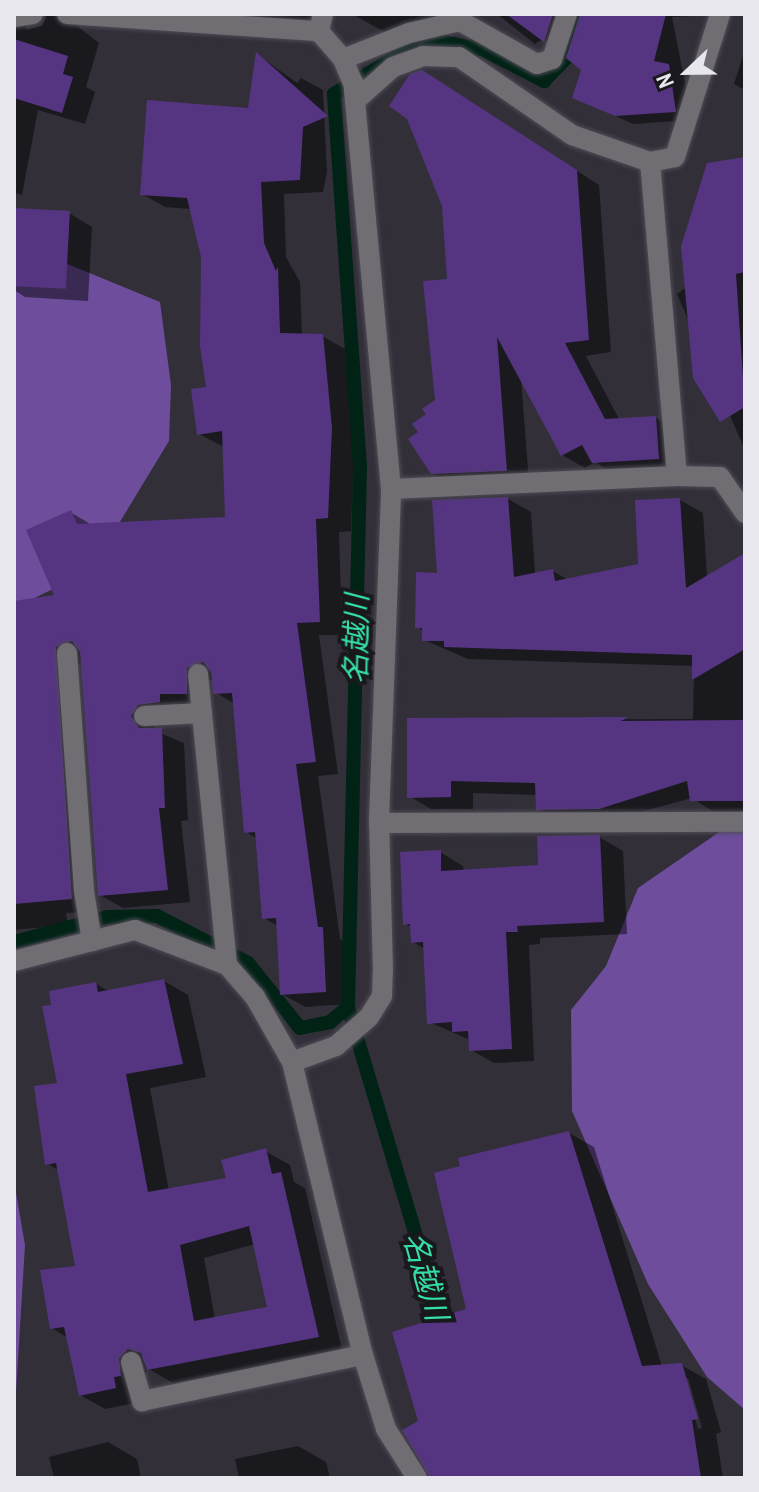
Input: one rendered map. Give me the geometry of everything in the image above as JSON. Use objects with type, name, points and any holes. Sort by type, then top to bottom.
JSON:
[{"type":"street","points":[[14,17],[33,14]]},
{"type":"street","points":[[67,14],[321,23],[343,59],[355,101],[391,489],[379,823],[382,996],[369,1017],[336,1046],[292,1062]]},
{"type":"street","points":[[343,59],[409,33],[460,21],[537,64],[552,59],[567,14]]},
{"type":"street","points":[[355,101],[393,67],[423,56],[459,57],[572,135],[650,162],[675,157],[720,14]]},
{"type":"street","points":[[650,162],[677,476]]},
{"type":"street","points":[[391,489],[677,476],[720,477],[745,513]]},
{"type":"street","points":[[67,653],[84,891],[92,941]]},
{"type":"street","points":[[198,674],[227,965]]},
{"type":"street","points":[[144,716],[202,713]]},
{"type":"street","points":[[379,823],[743,821]]},
{"type":"street","points":[[14,961],[135,930],[227,965],[275,1026],[292,1062],[363,1355],[386,1429],[417,1478]]},
{"type":"street","points":[[131,1362],[142,1401],[363,1355]]},
{"type":"shaded area","points":[[14,242],[160,302],[171,385],[169,441],[118,525],[55,588],[14,608]]},
{"type":"shaded area","points":[[745,825],[745,1410],[707,1377],[648,1284],[572,1111],[571,1010],[606,966],[638,888],[725,828]]},
{"type":"shaded area","points":[[14,1181],[25,1245],[14,1425]]},
{"type":"building","points":[[506,14],[553,14],[544,42]]},
{"type":"building","points":[[580,14],[666,14],[654,61],[669,64],[676,112],[615,116],[572,98],[581,70],[566,58]]},
{"type":"building","points":[[14,39],[68,56],[63,74],[73,77],[62,113],[14,98]]},
{"type":"building","points":[[256,52],[328,116],[303,127],[300,180],[261,182],[264,243],[276,271],[278,267],[280,333],[323,334],[332,428],[328,518],[316,519],[320,622],[297,623],[316,762],[296,764],[318,927],[323,927],[326,992],[280,995],[276,918],[262,919],[255,832],[244,833],[232,693],[213,694],[211,672],[203,662],[187,668],[187,694],[160,694],[160,702],[138,705],[131,716],[139,728],[162,728],[165,808],[159,808],[168,890],[98,896],[80,652],[72,641],[56,647],[72,899],[14,904],[14,601],[54,595],[26,530],[71,510],[77,524],[225,517],[222,431],[197,435],[191,389],[206,387],[200,346],[201,257],[187,198],[140,195],[147,100],[248,108]]},
{"type":"building","points":[[422,70],[577,170],[589,340],[565,343],[605,419],[656,416],[659,459],[592,463],[582,445],[561,456],[497,337],[507,471],[431,474],[408,439],[418,432],[412,424],[426,414],[422,409],[435,400],[423,281],[447,279],[442,206],[407,119],[389,106],[410,74]]},
{"type":"building","points":[[745,157],[745,272],[736,274],[745,407],[720,422],[693,378],[681,246],[707,163]]},
{"type":"building","points":[[14,208],[70,211],[66,289],[14,286]]},
{"type":"building","points":[[508,497],[514,577],[553,569],[555,581],[638,564],[635,500],[680,498],[686,588],[745,553],[745,649],[692,680],[692,655],[444,647],[444,641],[422,641],[422,628],[415,628],[416,572],[437,573],[432,500]]},
{"type":"building","points":[[628,717],[621,721],[745,720],[744,801],[690,801],[687,781],[599,809],[536,810],[535,783],[451,781],[451,797],[407,798],[407,718]]},
{"type":"building","points":[[600,835],[604,922],[517,926],[518,932],[506,932],[512,1049],[469,1051],[468,1031],[452,1032],[452,1022],[427,1024],[423,942],[411,943],[410,924],[403,925],[400,852],[441,850],[441,871],[538,865],[537,836]]},
{"type":"building","points":[[164,979],[183,1064],[126,1074],[148,1192],[226,1178],[221,1160],[266,1148],[272,1174],[281,1172],[319,1337],[147,1370],[141,1353],[128,1349],[119,1358],[121,1376],[114,1377],[116,1388],[79,1396],[64,1327],[50,1329],[40,1270],[75,1266],[56,1163],[45,1165],[34,1086],[57,1083],[42,1006],[51,1005],[49,991],[96,982],[98,992]],"holes":[[[249,1226],[267,1307],[194,1321],[180,1245]]]},
{"type":"building","points":[[569,1131],[642,1366],[682,1363],[698,1419],[692,1420],[701,1478],[430,1478],[402,1430],[418,1421],[392,1332],[466,1309],[434,1173],[460,1166],[458,1158]]},
{"type":"waterway","name":"名越川","points":[[445,1333],[348,1007],[360,467],[334,94],[426,39],[484,50],[544,81],[566,58],[584,14]]},
{"type":"waterway","points":[[14,942],[108,917],[157,916],[248,963],[300,1028],[330,1022],[348,1007]]}]
